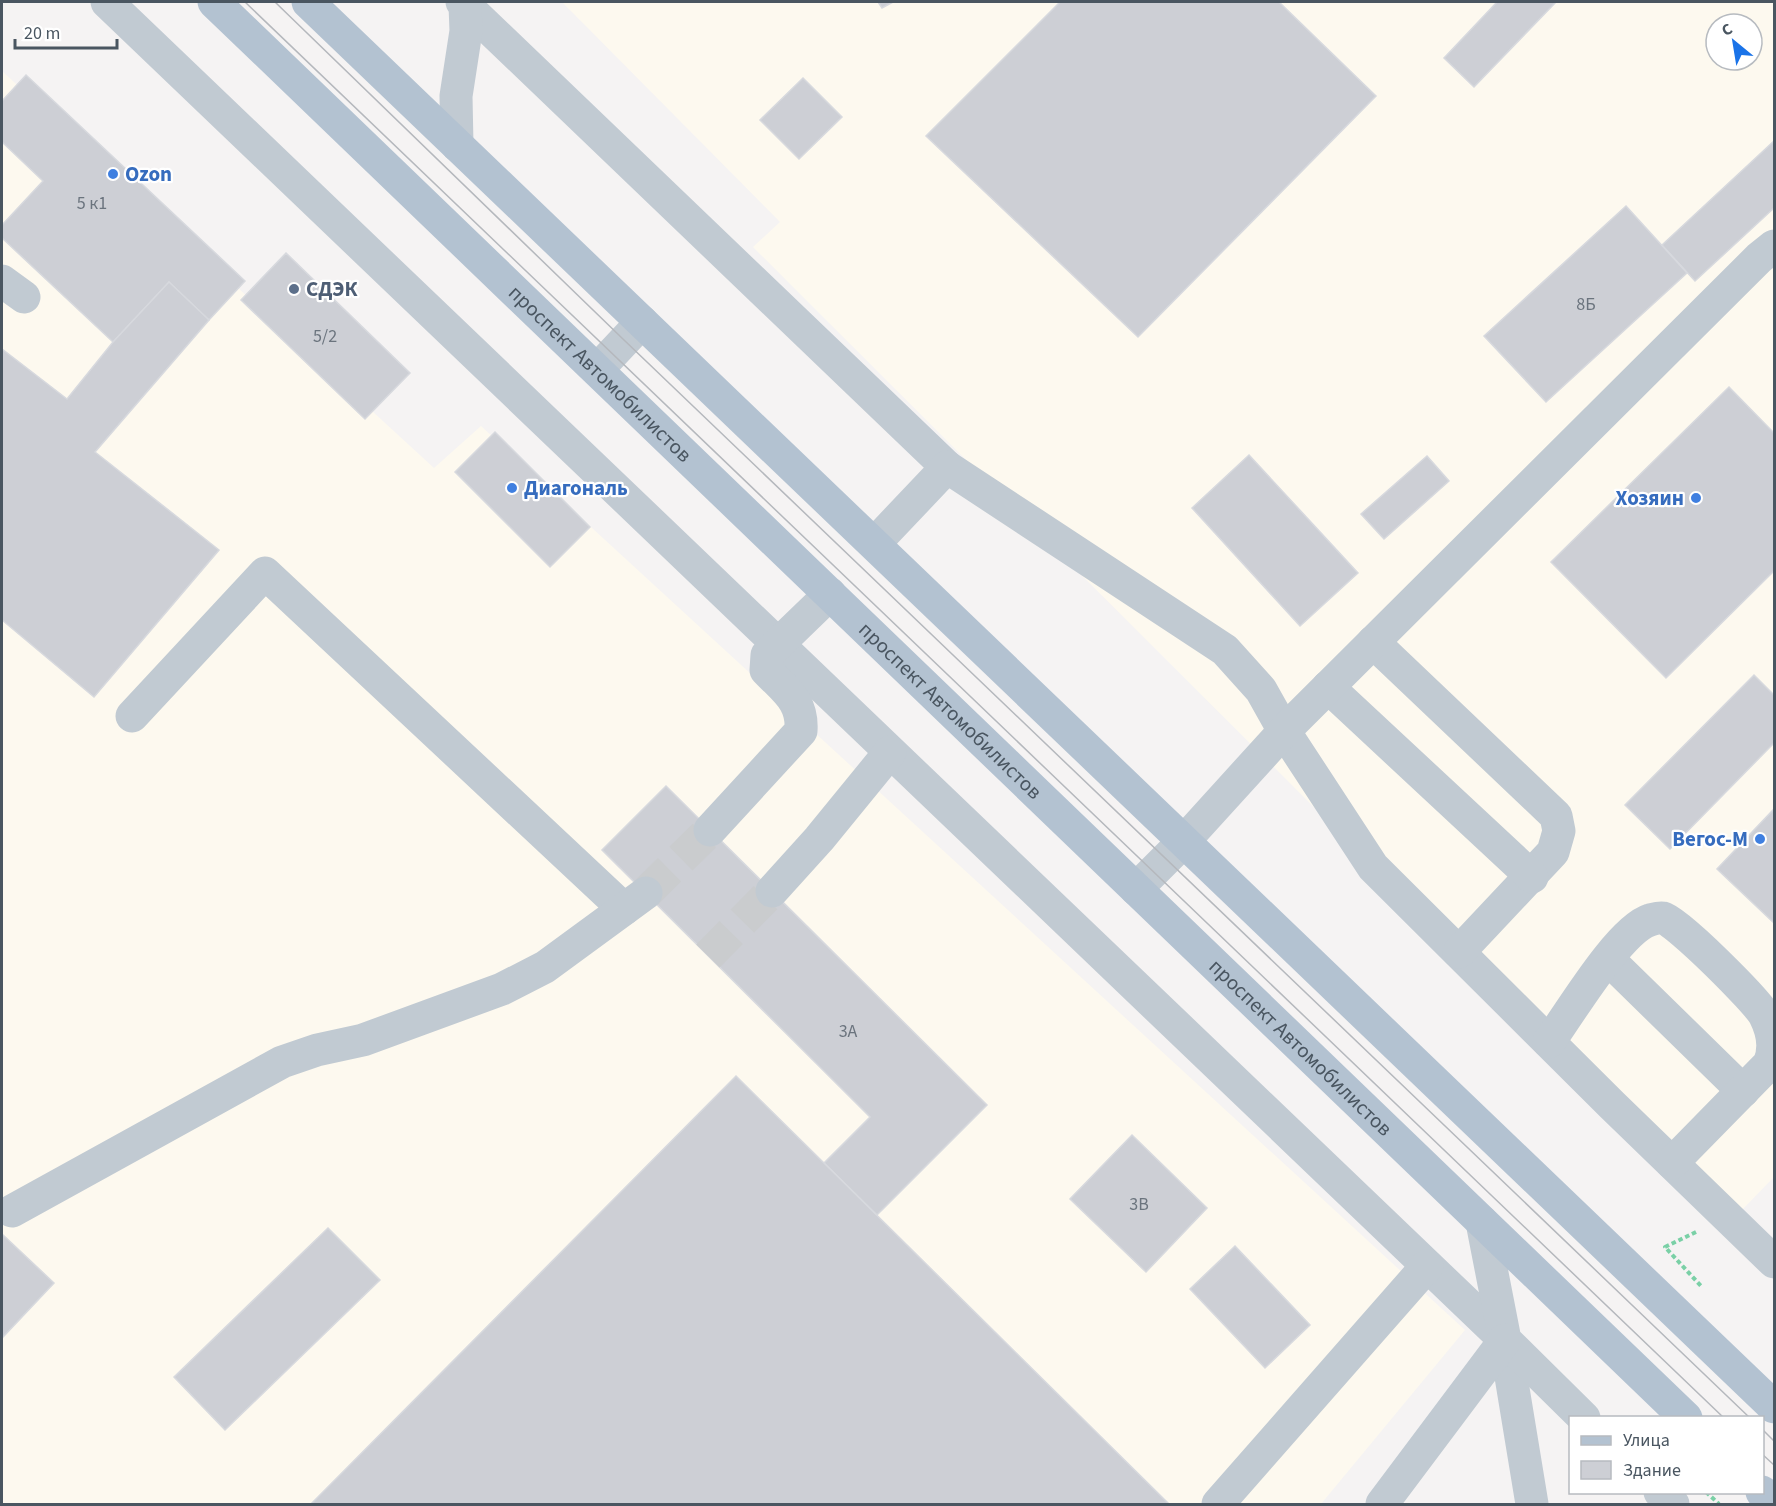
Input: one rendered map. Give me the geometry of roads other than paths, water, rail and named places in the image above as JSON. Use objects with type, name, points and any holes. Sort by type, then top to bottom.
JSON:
[{"type":"main road","name":"проспект Автомобилистов","points":[[214,2],[1684,1416]]},
{"type":"main road","points":[[308,2],[1185,840],[1774,1407]]},
{"type":"lane","points":[[107,2],[1582,1416]]},
{"type":"lane","points":[[457,145],[456,96],[466,31],[464,3]]},
{"type":"lane","points":[[464,3],[947,467],[1225,650],[1261,690],[1284,731],[1373,867],[1774,1262]]},
{"type":"lane","points":[[1136,889],[1185,840],[1284,731],[1750,267],[1774,246]]},
{"type":"lane","points":[[597,370],[642,322]]},
{"type":"lane","points":[[875,543],[947,467]]},
{"type":"lane","points":[[12,1211],[282,1062],[317,1050],[363,1040],[502,989],[545,967],[635,901],[266,573],[132,716]]},
{"type":"lane","points":[[710,830],[801,731],[802,714],[798,704],[766,670],[767,655],[830,594]]},
{"type":"lane","points":[[1373,642],[1556,816],[1559,831],[1553,852],[1532,877],[1459,952]]},
{"type":"lane","points":[[1328,687],[1532,877]]},
{"type":"lane","points":[[772,891],[819,839],[890,752]]},
{"type":"lane","points":[[1549,1042],[1628,933],[1648,921],[1665,918],[1680,929],[1760,1006],[1772,1031],[1773,1055],[1769,1064],[1672,1163]]},
{"type":"lane","points":[[1608,959],[1743,1091]]},
{"type":"lane","points":[[1482,1222],[1505,1340],[1532,1504]]},
{"type":"lane","points":[[1218,1504],[1427,1266]]},
{"type":"lane","points":[[1382,1504],[1505,1340]]},
{"type":"tunnel","points":[[646,893],[710,830]]},
{"type":"tunnel","points":[[708,956],[772,891]]},
{"type":"tram line","points":[[245,2],[1722,1416]]},
{"type":"tram line","points":[[275,2],[624,340],[1748,1416]]},
{"type":"tram line","points":[[1764,1431],[1774,1441]]},
{"type":"tram line","points":[[1764,1456],[1774,1465]]},
{"type":"place","name":"Ozon","points":[[113,174]]},
{"type":"place","name":"СДЭК","points":[[294,289]]},
{"type":"place","name":"Диагональ","points":[[512,488]]},
{"type":"place","name":"Хозяин","points":[[1696,498]]},
{"type":"place","name":"Вегос-М","points":[[1760,839]]}]
